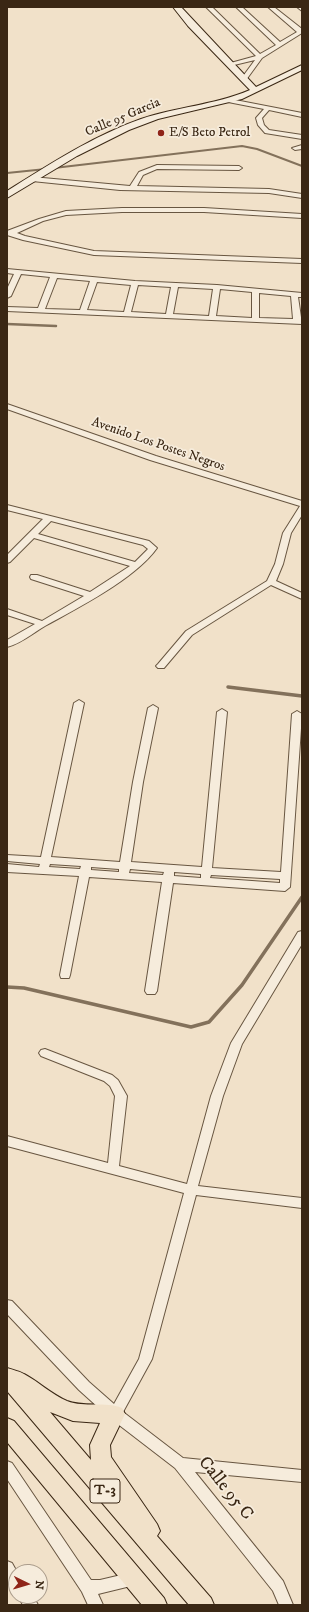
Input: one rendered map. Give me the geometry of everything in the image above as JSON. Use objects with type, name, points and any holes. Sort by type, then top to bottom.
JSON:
[{"type":"main road","points":[[7,1372],[45,1400],[74,1413],[92,1416],[115,1414]]},
{"type":"main road","name":"T-3","points":[[7,1377],[203,1605]]},
{"type":"main road","points":[[115,1414],[100,1445],[101,1460],[137,1512],[171,1568]]},
{"type":"main road","name":"T-3","points":[[7,1428],[156,1605]]},
{"type":"street","points":[[178,7],[191,24],[255,91]]},
{"type":"street","points":[[209,7],[260,57]]},
{"type":"street","points":[[239,7],[280,44]]},
{"type":"street","points":[[230,64],[260,57],[301,31],[271,7]]},
{"type":"street","points":[[244,79],[260,57]]},
{"type":"street","name":"Calle 95 Garcia","points":[[7,195],[57,163],[143,121],[169,113],[230,101],[255,91],[302,67]]},
{"type":"street","points":[[230,101],[302,115]]},
{"type":"street","points":[[268,108],[259,118],[261,125],[267,132],[302,137]]},
{"type":"street","points":[[133,188],[137,175],[146,170],[157,167],[239,168]]},
{"type":"street","points":[[32,180],[133,188],[270,191],[302,196]]},
{"type":"street","points":[[9,233],[41,220],[66,213],[122,210],[204,210],[302,216]]},
{"type":"street","points":[[9,233],[23,238],[94,253],[302,261]]},
{"type":"street","points":[[7,271],[94,280],[216,287],[298,295],[299,322],[7,309]]},
{"type":"street","points":[[7,296],[18,272]]},
{"type":"street","points":[[40,311],[54,276]]},
{"type":"street","points":[[82,313],[94,280]]},
{"type":"street","points":[[127,314],[135,283]]},
{"type":"street","points":[[169,317],[175,285]]},
{"type":"street","points":[[212,319],[216,287]]},
{"type":"street","points":[[255,321],[256,292]]},
{"type":"street","name":"Avenido Los Postes Negros","points":[[7,406],[153,458],[302,504]]},
{"type":"street","points":[[7,507],[146,543],[153,548],[151,554],[137,565],[91,595],[7,644]]},
{"type":"street","points":[[161,666],[189,633],[271,582],[279,564],[287,533],[302,508]]},
{"type":"street","points":[[7,560],[50,517]]},
{"type":"street","points":[[32,535],[137,565]]},
{"type":"street","points":[[34,577],[91,595]]},
{"type":"street","points":[[271,582],[302,596]]},
{"type":"street","points":[[7,612],[43,624]]},
{"type":"street","points":[[44,866],[80,703]]},
{"type":"street","points":[[124,871],[138,782],[153,708]]},
{"type":"street","points":[[205,881],[222,712]]},
{"type":"street","points":[[7,868],[44,866],[85,868],[169,874],[205,881],[285,887],[297,714]]},
{"type":"street","points":[[7,858],[44,866]]},
{"type":"street","points":[[65,976],[85,868]]},
{"type":"street","points":[[169,874],[206,870],[286,876]]},
{"type":"street","points":[[247,884],[248,873]]},
{"type":"street","points":[[151,991],[169,874]]},
{"type":"street","points":[[115,1414],[129,1391],[144,1359],[217,1096],[237,1043],[302,935]]},
{"type":"street","points":[[45,1053],[108,1078],[118,1088],[121,1096],[113,1169]]},
{"type":"street","points":[[7,1141],[192,1190],[302,1203]]},
{"type":"street","name":"Calle 95 C","points":[[7,1305],[84,1386],[115,1414],[180,1464],[278,1586],[286,1605]]},
{"type":"street","points":[[180,1464],[302,1476]]},
{"type":"street","points":[[7,1467],[87,1587],[96,1605]]},
{"type":"street","points":[[87,1587],[100,1587],[134,1580]]},
{"type":"waterway","points":[[54,168],[242,146],[257,149],[302,166]]},
{"type":"waterway","points":[[7,173],[46,169]]},
{"type":"waterway","points":[[7,324],[56,326]]},
{"type":"waterway","points":[[228,687],[302,696]]},
{"type":"waterway","points":[[7,987],[24,988],[191,1027],[209,1022],[242,985],[302,897]]},
{"type":"place","name":"E/S Beto Petrol","points":[[161,133]]}]
